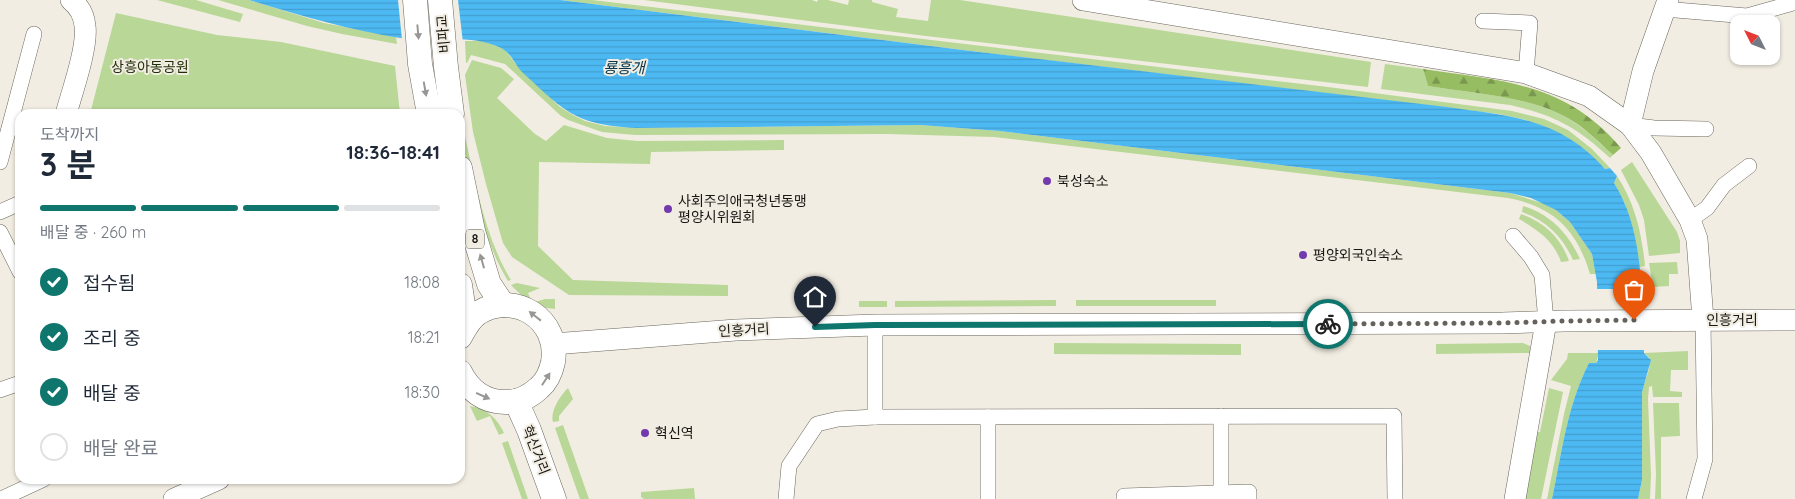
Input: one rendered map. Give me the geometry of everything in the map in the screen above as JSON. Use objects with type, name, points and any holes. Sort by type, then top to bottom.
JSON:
[{"type":"main road","points":[[67,109],[83,48],[86,28],[80,9],[71,0]]},
{"type":"main road","name":"비파교","points":[[415,0],[420,64],[428,109]]},
{"type":"main road","name":"비파교","points":[[440,0],[451,109]]},
{"type":"main road","points":[[1083,0],[1526,74],[1589,96],[1630,125],[1651,153],[1690,220],[1697,238],[1703,320]]},
{"type":"main road","points":[[1630,125],[1643,71],[1666,5]]},
{"type":"main road","name":"8","points":[[465,192],[473,231],[489,284],[503,305]]},
{"type":"main road","points":[[465,329],[479,313],[494,306],[511,305],[528,310],[541,320],[550,334],[554,354],[551,370],[543,385],[530,396],[516,401],[499,402],[483,397],[470,387],[465,380]]},
{"type":"main road","name":"인흥거리","points":[[553,344],[736,330],[875,325],[1384,324],[1795,320]]},
{"type":"main road","points":[[1515,499],[1555,321]]},
{"type":"main road","name":"혁신거리","points":[[516,401],[529,430],[554,499]]},
{"type":"main road","points":[[182,493],[206,484]]},
{"type":"street","points":[[1666,5],[1747,16],[1793,3]]},
{"type":"street","points":[[1483,20],[1530,23],[1526,74]]},
{"type":"street","points":[[0,162],[34,34]]},
{"type":"street","points":[[1630,125],[1654,128],[1706,128]]},
{"type":"street","points":[[1690,220],[1707,208],[1724,185],[1749,166]]},
{"type":"street","points":[[1,207],[15,204]]},
{"type":"street","points":[[0,232],[15,262]]},
{"type":"street","points":[[1513,236],[1542,275],[1555,321]]},
{"type":"street","points":[[1694,499],[1705,459],[1703,320]]},
{"type":"street","points":[[875,325],[875,417]]},
{"type":"street","points":[[0,390],[15,385]]},
{"type":"street","points":[[786,499],[789,466],[817,424],[838,419],[875,417],[1221,416],[1394,416],[1395,499]]},
{"type":"street","points":[[1221,416],[1221,492]]},
{"type":"street","points":[[988,417],[988,499]]},
{"type":"street","points":[[0,499],[33,484]]},
{"type":"street","points":[[1124,499],[1124,496],[1221,492],[1249,492],[1249,499]]},
{"type":"green space","points":[[157,0],[196,0],[243,14],[240,22]]},
{"type":"green space","points":[[218,0],[249,0],[324,23],[396,37],[397,44],[307,26]]},
{"type":"green space","points":[[560,0],[592,0],[1328,87],[1512,111],[1544,119],[1568,130],[1592,149],[1610,168],[1605,169],[1599,163],[1526,120],[1499,114]]},
{"type":"green space","points":[[644,0],[812,0],[817,2],[818,0],[828,0],[848,5],[849,0],[872,0],[872,2],[898,9],[896,17],[928,21],[931,0],[960,0],[1371,62],[1368,87],[926,36]]},
{"type":"green space","name":"상흥아동공원","points":[[116,13],[217,35],[281,42],[395,66],[399,109],[91,109]]},
{"type":"green space","points":[[465,41],[486,41],[505,50],[519,68],[560,107],[585,121],[605,126],[636,128],[920,125],[1000,131],[1510,193],[1545,204],[1556,210],[1570,222],[1592,254],[1596,274],[1590,274],[1578,245],[1570,233],[1551,214],[1538,207],[1508,198],[994,137],[887,134],[635,135],[602,132],[561,116],[505,64],[471,55],[466,63]]},
{"type":"green space","points":[[472,60],[501,68],[514,79],[497,98],[535,134],[546,141],[564,125],[607,138],[637,141],[784,140],[784,150],[651,152],[650,164],[539,162],[538,246],[573,280],[728,285],[728,296],[569,295],[512,257],[503,243],[473,132],[465,75]]},
{"type":"green space","points":[[1385,64],[1423,69],[1428,86],[1514,99],[1547,109],[1562,115],[1576,124],[1613,155],[1610,158],[1587,138],[1564,124],[1526,109],[1510,105],[1381,89]]},
{"type":"green space","points":[[1423,69],[1506,82],[1531,88],[1555,97],[1578,110],[1600,126],[1621,148],[1613,155],[1576,123],[1562,115],[1531,103],[1428,86]]},
{"type":"green space","points":[[465,136],[488,229],[502,264],[511,280],[508,281],[491,247],[479,211],[465,153]]},
{"type":"green space","points":[[1632,162],[1677,232],[1680,241],[1680,253],[1649,256],[1644,220],[1639,205],[1621,170]]},
{"type":"green space","points":[[1617,176],[1629,197],[1637,219],[1645,266],[1639,267],[1625,204],[1614,183]]},
{"type":"green space","points":[[1523,206],[1550,219],[1570,241],[1580,259],[1573,260],[1553,230],[1531,215],[1522,212]]},
{"type":"green space","points":[[1521,214],[1537,221],[1551,232],[1566,253],[1569,261],[1561,262],[1550,242],[1533,227],[1519,219]]},
{"type":"green space","points":[[1677,262],[1678,274],[1669,274],[1669,286],[1653,287],[1649,263]]},
{"type":"green space","points":[[517,283],[540,288],[528,293],[532,303],[545,299],[555,299],[555,309],[541,307],[535,305],[530,302],[511,285]]},
{"type":"green space","points":[[1056,300],[1056,306],[895,307],[895,301]]},
{"type":"green space","points":[[1076,300],[1216,300],[1216,306],[1076,306]]},
{"type":"green space","points":[[859,301],[887,301],[887,307],[859,307]]},
{"type":"green space","points":[[1054,343],[1241,344],[1241,355],[1054,354]]},
{"type":"green space","points":[[1523,343],[1530,346],[1531,353],[1436,354],[1436,344]]},
{"type":"green space","points":[[1688,351],[1688,370],[1671,370],[1670,391],[1682,392],[1682,397],[1653,397],[1652,386],[1649,387],[1650,499],[1638,499],[1642,480],[1642,392],[1650,363],[1650,358],[1644,353]]},
{"type":"green space","points":[[1568,353],[1599,353],[1596,363],[1589,363],[1575,396],[1552,499],[1547,499],[1571,386],[1551,380],[1567,359]]},
{"type":"green space","points":[[568,388],[573,399],[559,416],[559,421],[553,422],[554,409]]},
{"type":"green space","points":[[1549,388],[1563,392],[1541,499],[1523,499],[1536,432],[1540,432]]},
{"type":"green space","points":[[1653,403],[1679,403],[1680,436],[1661,437],[1661,499],[1655,499],[1656,474]]},
{"type":"green space","points":[[470,406],[481,409],[491,415],[504,433],[499,435],[490,416],[477,421]]},
{"type":"green space","points":[[563,425],[589,499],[580,499],[555,428]]},
{"type":"green space","points":[[508,441],[528,499],[522,499],[502,443]]},
{"type":"green space","points":[[694,488],[695,499],[644,499],[641,497],[641,492]]},
{"type":"water","name":"룡흥개","points":[[249,0],[560,0],[1447,107],[1492,113],[1533,122],[1552,129],[1570,139],[1588,152],[1605,169],[1610,168],[1617,176],[1614,183],[1624,202],[1631,222],[1640,265],[1644,353],[1651,360],[1642,392],[1642,480],[1638,499],[1552,499],[1575,396],[1589,363],[1596,363],[1598,360],[1597,282],[1592,254],[1570,222],[1556,210],[1531,198],[1510,193],[1000,131],[920,125],[636,128],[615,126],[584,119],[560,106],[521,71],[507,52],[489,43],[465,40],[413,39],[381,35],[324,22]]},
{"type":"pier","points":[[398,0],[458,0],[463,43],[402,40]]},
{"type":"pier","points":[[1595,289],[1643,289],[1646,350],[1596,350]]},
{"type":"way so far","points":[[1328,324],[1634,320]]},
{"type":"place","name":"북성숙소","points":[[1047,181]]},
{"type":"place","name":"사회주의애국청년동맹 평양시위원회","points":[[668,209]]},
{"type":"place","name":"평양외국인숙소","points":[[1303,255]]},
{"type":"place","name":"혁신역","points":[[645,433]]},
{"type":"route","points":[[815,327],[875,325],[1328,324]]}]
